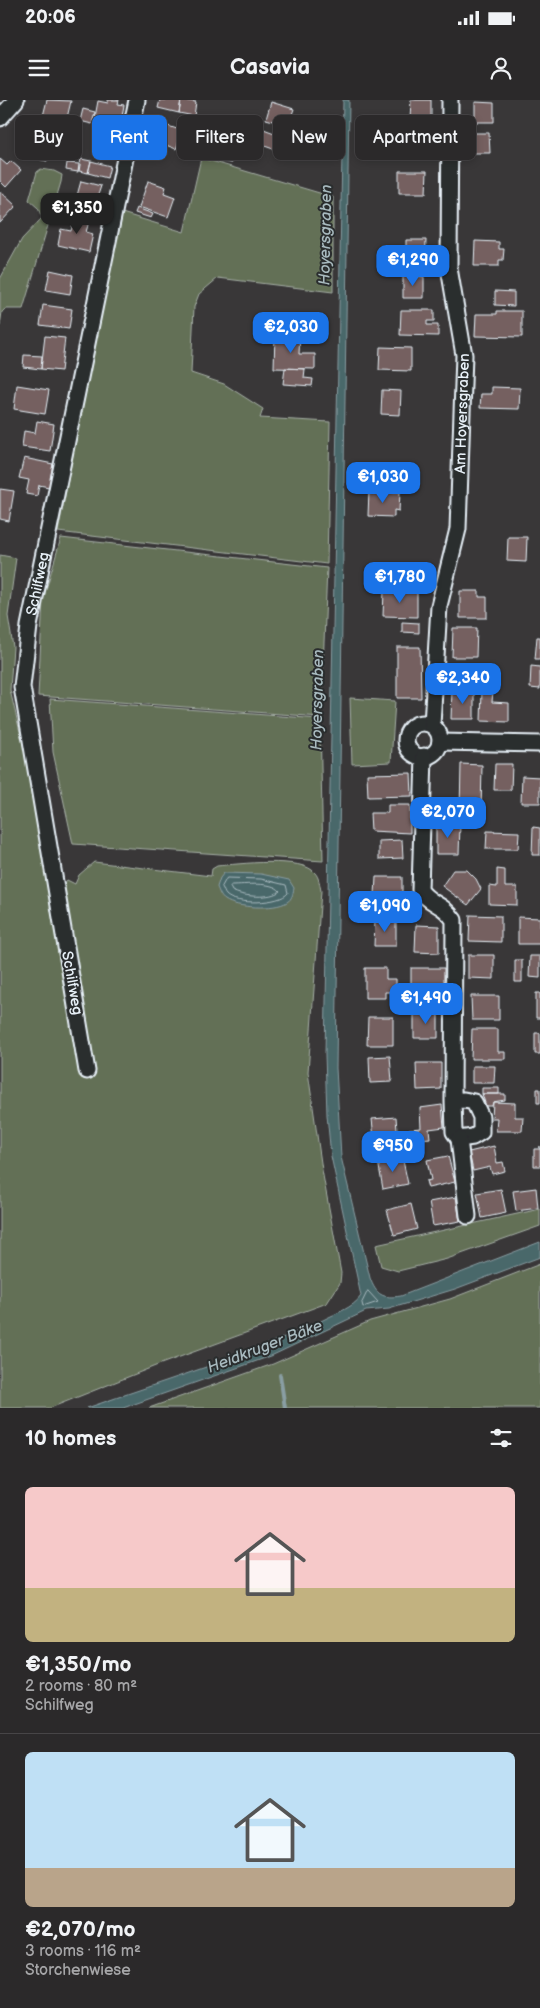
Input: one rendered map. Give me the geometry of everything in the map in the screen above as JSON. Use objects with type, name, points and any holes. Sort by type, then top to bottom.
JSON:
[{"type":"street","points":[[0,118],[16,100]]},
{"type":"street","name":"Schilfweg","points":[[87,1071],[22,687],[29,626],[137,100]]},
{"type":"street","name":"Am Hoyersgraben","points":[[432,725],[439,606],[458,529],[464,355],[449,268],[450,100]]},
{"type":"street","points":[[418,724],[432,725],[439,734],[440,742],[436,750],[424,756],[417,755],[410,750],[407,744],[407,735],[411,728],[418,724]]},
{"type":"street","points":[[440,742],[540,744]]},
{"type":"street","points":[[424,756],[420,890],[428,900],[442,905],[454,920],[454,1132],[459,1139],[468,1216]]},
{"type":"street","points":[[453,1101],[464,1100],[474,1102],[481,1117],[481,1132],[473,1137],[459,1139]]},
{"type":"green space","points":[[201,160],[208,160],[333,197],[333,292],[218,278],[199,294],[194,307],[191,373],[224,384],[263,409],[260,418],[330,422],[327,564],[58,532],[103,300],[122,213],[184,232]]},
{"type":"green space","points":[[41,169],[54,171],[62,175],[61,182],[23,309],[5,309],[2,312],[0,326],[0,279],[22,239],[42,218],[38,208],[29,200],[37,172]]},
{"type":"green space","points":[[61,538],[327,568],[321,717],[38,696],[43,600]]},
{"type":"green space","points":[[0,555],[16,558],[8,616],[13,647],[10,690],[58,891],[67,880],[75,884],[79,875],[94,862],[211,876],[212,869],[217,866],[269,862],[297,864],[308,868],[315,873],[321,891],[308,1072],[322,1170],[341,1273],[340,1283],[327,1303],[158,1365],[50,1408],[0,1408]]},
{"type":"green space","points":[[350,698],[395,701],[391,762],[352,764]]},
{"type":"green space","points":[[50,699],[320,719],[323,861],[73,844],[53,752]]},
{"type":"green space","points":[[540,1209],[540,1226],[447,1259],[398,1271],[381,1266],[376,1245]]},
{"type":"green space","points":[[540,1264],[540,1408],[149,1408],[273,1364],[370,1321],[450,1299]]},
{"type":"water","name":"Heidkruger Bäke","points":[[343,100],[349,100],[336,1068],[341,1157],[370,1278],[375,1288],[381,1294],[389,1297],[401,1296],[540,1242],[540,1257],[455,1289],[389,1309],[366,1311],[271,1356],[123,1408],[87,1408],[265,1345],[344,1310],[354,1304],[361,1296],[331,1156],[327,1115],[325,1054],[342,160],[345,160],[345,115],[343,115]]},
{"type":"water","points":[[224,873],[261,874],[289,880],[294,888],[293,894],[287,902],[274,906],[256,907],[230,903],[222,898],[217,887]]},
{"type":"building","points":[[47,100],[71,101],[68,115],[43,115]]},
{"type":"building","points":[[108,100],[119,100],[118,104],[124,105],[122,115],[95,115],[98,101],[108,103]]},
{"type":"building","points":[[160,100],[181,100],[179,113],[158,108]]},
{"type":"building","points":[[181,100],[196,102],[194,115],[179,113]]},
{"type":"building","points":[[411,100],[431,100],[431,115],[410,115]]},
{"type":"building","points":[[271,102],[294,109],[292,115],[273,115],[273,121],[266,119]]},
{"type":"building","points":[[475,102],[494,103],[494,122],[476,122]]},
{"type":"building","points":[[83,109],[95,112],[94,115],[92,115],[92,124],[82,122]]},
{"type":"building","points":[[167,126],[177,129],[176,149],[167,145]]},
{"type":"building","points":[[263,129],[273,132],[273,149],[263,145]]},
{"type":"building","points":[[476,133],[489,133],[490,153],[476,153]]},
{"type":"building","points":[[0,159],[7,165],[11,161],[21,170],[6,187],[0,181]]},
{"type":"building","points":[[81,160],[91,161],[88,173],[79,171]]},
{"type":"building","points":[[213,160],[233,160],[232,163]]},
{"type":"building","points":[[91,161],[110,166],[107,178],[88,173]]},
{"type":"building","points":[[67,163],[79,164],[78,172],[66,170]]},
{"type":"building","points":[[399,171],[427,171],[426,193],[399,193]]},
{"type":"building","points":[[81,181],[101,186],[98,195],[105,197],[101,210],[84,205],[83,208],[77,207],[78,204],[75,203]]},
{"type":"building","points":[[148,181],[166,187],[164,193],[175,197],[168,217],[139,207]]},
{"type":"building","points":[[1,192],[16,206],[0,223],[0,194]]},
{"type":"building","points":[[137,208],[153,214],[151,218],[135,213]]},
{"type":"building","points":[[75,215],[90,218],[86,232],[93,234],[89,252],[58,245],[61,229],[71,231]]},
{"type":"building","points":[[406,240],[426,240],[425,263],[406,263]]},
{"type":"building","points":[[475,241],[499,242],[499,249],[504,249],[503,260],[499,260],[499,266],[474,266]]},
{"type":"building","points":[[50,270],[73,275],[70,294],[46,290]]},
{"type":"building","points":[[403,275],[424,277],[424,298],[403,298]]},
{"type":"building","points":[[495,291],[514,292],[514,306],[495,305]]},
{"type":"building","points":[[43,305],[72,309],[69,329],[40,325]]},
{"type":"building","points":[[401,310],[434,310],[434,321],[427,321],[427,325],[438,325],[438,336],[400,335]]},
{"type":"building","points":[[497,311],[522,311],[522,337],[475,336],[476,314],[497,314]]},
{"type":"building","points":[[275,334],[300,335],[299,354],[315,354],[315,369],[274,368]]},
{"type":"building","points":[[45,336],[65,338],[61,371],[41,369]]},
{"type":"building","points":[[380,347],[411,348],[411,371],[379,370]]},
{"type":"building","points":[[24,355],[42,356],[41,369],[23,367]]},
{"type":"building","points":[[285,368],[305,369],[304,378],[313,379],[312,386],[283,384]]},
{"type":"building","points":[[17,385],[49,390],[45,414],[14,409]]},
{"type":"building","points":[[492,387],[520,388],[519,409],[480,408],[481,394],[492,394]]},
{"type":"building","points":[[382,390],[401,391],[400,415],[381,414]]},
{"type":"building","points":[[37,421],[54,424],[50,451],[22,447],[24,431],[35,433]]},
{"type":"building","points":[[24,458],[53,464],[49,487],[39,485],[37,496],[26,494],[29,480],[19,478]]},
{"type":"building","points":[[0,489],[14,491],[9,521],[0,519]]},
{"type":"building","points":[[369,491],[400,492],[399,511],[394,510],[394,517],[368,516]]},
{"type":"building","points":[[508,537],[527,537],[526,562],[507,561]]},
{"type":"building","points":[[384,591],[417,592],[417,617],[383,616]]},
{"type":"building","points":[[460,591],[479,591],[479,597],[487,597],[487,618],[460,618]]},
{"type":"building","points":[[402,622],[419,623],[419,633],[402,632]]},
{"type":"building","points":[[453,628],[477,628],[476,657],[452,657]]},
{"type":"building","points":[[537,637],[540,637],[540,659],[535,659]]},
{"type":"building","points":[[397,647],[420,647],[421,698],[397,698]]},
{"type":"building","points":[[531,666],[540,667],[540,689],[530,688]]},
{"type":"building","points":[[452,690],[474,690],[474,719],[451,719]]},
{"type":"building","points":[[482,691],[493,691],[492,702],[509,703],[509,722],[481,721]]},
{"type":"building","points":[[461,764],[482,765],[481,811],[460,811]]},
{"type":"building","points":[[495,764],[512,764],[511,790],[494,790]]},
{"type":"building","points":[[411,773],[412,796],[368,797],[367,774]]},
{"type":"building","points":[[522,776],[540,777],[540,803],[521,803]]},
{"type":"building","points":[[388,805],[410,805],[410,833],[371,831],[370,813],[388,813]]},
{"type":"building","points":[[436,824],[460,825],[459,854],[436,854]]},
{"type":"building","points":[[533,827],[540,828],[540,855],[532,855]]},
{"type":"building","points":[[487,831],[519,832],[518,849],[486,849]]},
{"type":"building","points":[[402,840],[403,858],[379,859],[379,841]]},
{"type":"building","points":[[497,869],[505,870],[505,887],[517,887],[517,905],[489,904],[489,886],[497,887]]},
{"type":"building","points":[[453,870],[467,870],[476,879],[481,889],[468,905],[442,886]]},
{"type":"building","points":[[376,877],[402,877],[402,896],[386,896],[386,907],[363,907],[363,895],[375,895]]},
{"type":"building","points":[[470,915],[501,916],[501,942],[469,941]]},
{"type":"building","points":[[518,917],[540,918],[540,944],[518,944]]},
{"type":"building","points":[[375,920],[396,920],[396,946],[374,946]]},
{"type":"building","points":[[416,925],[439,926],[439,953],[415,952]]},
{"type":"building","points":[[468,955],[494,955],[494,979],[468,978]]},
{"type":"building","points":[[530,956],[540,956],[540,978],[529,977]]},
{"type":"building","points":[[515,960],[522,960],[522,982],[515,982]]},
{"type":"building","points":[[365,968],[386,968],[386,979],[396,979],[396,992],[385,992],[385,998],[365,998]]},
{"type":"building","points":[[411,968],[444,968],[444,990],[420,990],[420,999],[411,999]]},
{"type":"building","points":[[536,993],[540,993],[540,1018],[536,1018]]},
{"type":"building","points":[[471,996],[499,996],[499,1020],[472,1020]]},
{"type":"building","points":[[414,1011],[438,1011],[438,1038],[414,1038]]},
{"type":"building","points":[[368,1017],[393,1017],[393,1045],[367,1045]]},
{"type":"building","points":[[472,1029],[498,1029],[498,1052],[505,1052],[505,1059],[471,1059]]},
{"type":"building","points":[[535,1033],[540,1033],[540,1054],[535,1054]]},
{"type":"building","points":[[390,1056],[392,1082],[370,1083],[369,1057]]},
{"type":"building","points":[[416,1063],[441,1063],[441,1089],[417,1090]]},
{"type":"building","points":[[472,1066],[495,1066],[494,1083],[472,1083]]},
{"type":"building","points":[[482,1088],[499,1088],[499,1094],[482,1094]]},
{"type":"building","points":[[537,1089],[540,1089],[540,1103],[537,1103]]},
{"type":"building","points":[[482,1094],[505,1094],[505,1100],[493,1102],[492,1106],[486,1106]]},
{"type":"building","points":[[493,1102],[515,1103],[515,1117],[523,1117],[522,1131],[496,1131],[497,1118],[492,1118]]},
{"type":"building","points":[[442,1105],[444,1127],[429,1129],[430,1138],[410,1140],[409,1129],[421,1128],[420,1108]]},
{"type":"building","points":[[396,1117],[398,1145],[375,1147],[372,1119]]},
{"type":"building","points":[[494,1146],[497,1163],[503,1162],[505,1171],[492,1174],[490,1167],[473,1171],[469,1152]]},
{"type":"building","points":[[534,1149],[540,1149],[540,1166],[534,1166]]},
{"type":"building","points":[[402,1156],[408,1184],[383,1189],[378,1161]]},
{"type":"building","points":[[448,1156],[455,1182],[428,1188],[426,1181],[431,1180],[427,1160]]},
{"type":"building","points":[[536,1188],[538,1208],[516,1211],[513,1191]]},
{"type":"building","points":[[501,1189],[506,1213],[482,1218],[477,1193]]},
{"type":"building","points":[[456,1197],[460,1221],[433,1226],[429,1202]]},
{"type":"building","points":[[411,1204],[417,1229],[394,1235],[387,1210]]},
{"type":"waterway","points":[[280,1375],[285,1408]]},
{"type":"water label","name":"Hoyersgraben","points":[[326,235]]},
{"type":"water label","name":"Hoyersgraben","points":[[318,700]]}]
